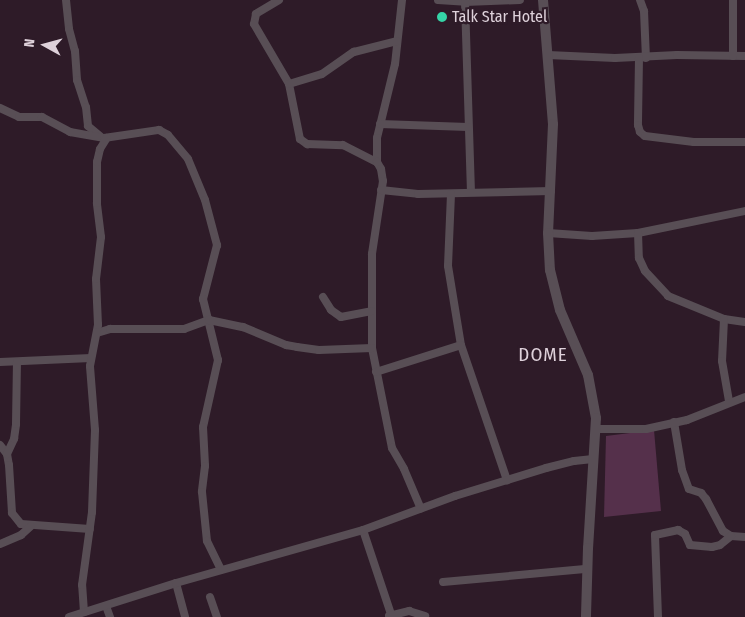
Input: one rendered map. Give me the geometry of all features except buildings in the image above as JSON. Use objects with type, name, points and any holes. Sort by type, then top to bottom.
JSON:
[{"type":"street","points":[[66,0],[69,30],[75,51],[76,80],[86,108],[88,126],[105,138]]},
{"type":"street","points":[[279,0],[256,14],[254,24],[289,84],[298,132],[303,142],[343,145],[377,162]]},
{"type":"street","points":[[402,0],[395,64],[377,138],[377,162],[381,169],[381,190],[372,254],[372,348],[392,448],[404,469],[421,509]]},
{"type":"street","points":[[438,0],[465,2],[520,0]]},
{"type":"street","points":[[543,0],[553,124],[548,233],[550,270],[560,310],[588,375],[595,408],[596,428],[586,617]]},
{"type":"street","points":[[640,0],[644,11],[638,125],[640,132],[645,136],[694,142],[745,142]]},
{"type":"street","points":[[733,0],[733,56]]},
{"type":"street","points":[[465,2],[471,192]]},
{"type":"street","points":[[289,84],[322,74],[354,52],[397,41]]},
{"type":"street","points":[[548,55],[643,58],[745,56]]},
{"type":"street","points":[[0,108],[19,118],[42,117],[70,132],[105,138],[159,130],[168,135],[188,159],[205,200],[217,245],[203,299],[218,360],[203,427],[205,466],[202,492],[207,540],[221,570]]},
{"type":"street","points":[[380,124],[468,127]]},
{"type":"street","points":[[84,612],[82,585],[90,529],[95,430],[91,358],[97,333],[96,279],[101,237],[97,203],[97,162],[100,148],[105,138]]},
{"type":"street","points":[[381,190],[398,194],[551,191]]},
{"type":"street","points":[[451,194],[448,266],[461,345],[507,480]]},
{"type":"street","points":[[548,233],[592,236],[638,233],[745,211]]},
{"type":"street","points":[[638,233],[639,258],[645,271],[660,289],[680,303],[724,319],[745,322]]},
{"type":"street","points":[[323,297],[330,310],[341,317],[371,311]]},
{"type":"street","points":[[724,319],[722,361],[729,401]]},
{"type":"street","points":[[97,333],[110,330],[184,329],[209,320],[243,327],[286,345],[297,347],[319,350],[372,348]]},
{"type":"street","points":[[376,372],[461,345]]},
{"type":"street","points":[[0,362],[91,358]]},
{"type":"street","points":[[17,362],[16,424],[14,439],[7,454],[12,513],[21,524],[90,529]]},
{"type":"street","points":[[596,428],[637,430],[686,420],[745,396]]},
{"type":"street","points":[[674,422],[682,470],[689,489],[701,493],[706,499],[723,531],[730,536],[745,537]]},
{"type":"street","points":[[0,445],[7,454]]},
{"type":"street","points":[[69,617],[176,583],[362,530],[507,480],[574,461],[594,459]]},
{"type":"street","points":[[0,544],[21,535],[31,526]]},
{"type":"street","points":[[362,530],[390,616],[409,611],[425,616]]},
{"type":"street","points":[[658,617],[653,539],[655,535],[678,530],[685,534],[690,545],[712,547],[720,545],[730,536]]},
{"type":"street","points":[[443,582],[587,570]]},
{"type":"street","points":[[176,583],[185,617]]},
{"type":"street","points":[[210,597],[217,617]]},
{"type":"street","points":[[106,606],[110,617]]},
{"type":"shaded area","points":[[654,430],[661,511],[604,517],[606,436]]},
{"type":"place","name":"Talk Star Hotel","points":[[442,17]]},
{"type":"district","name":"DOME","points":[[543,355]]}]
